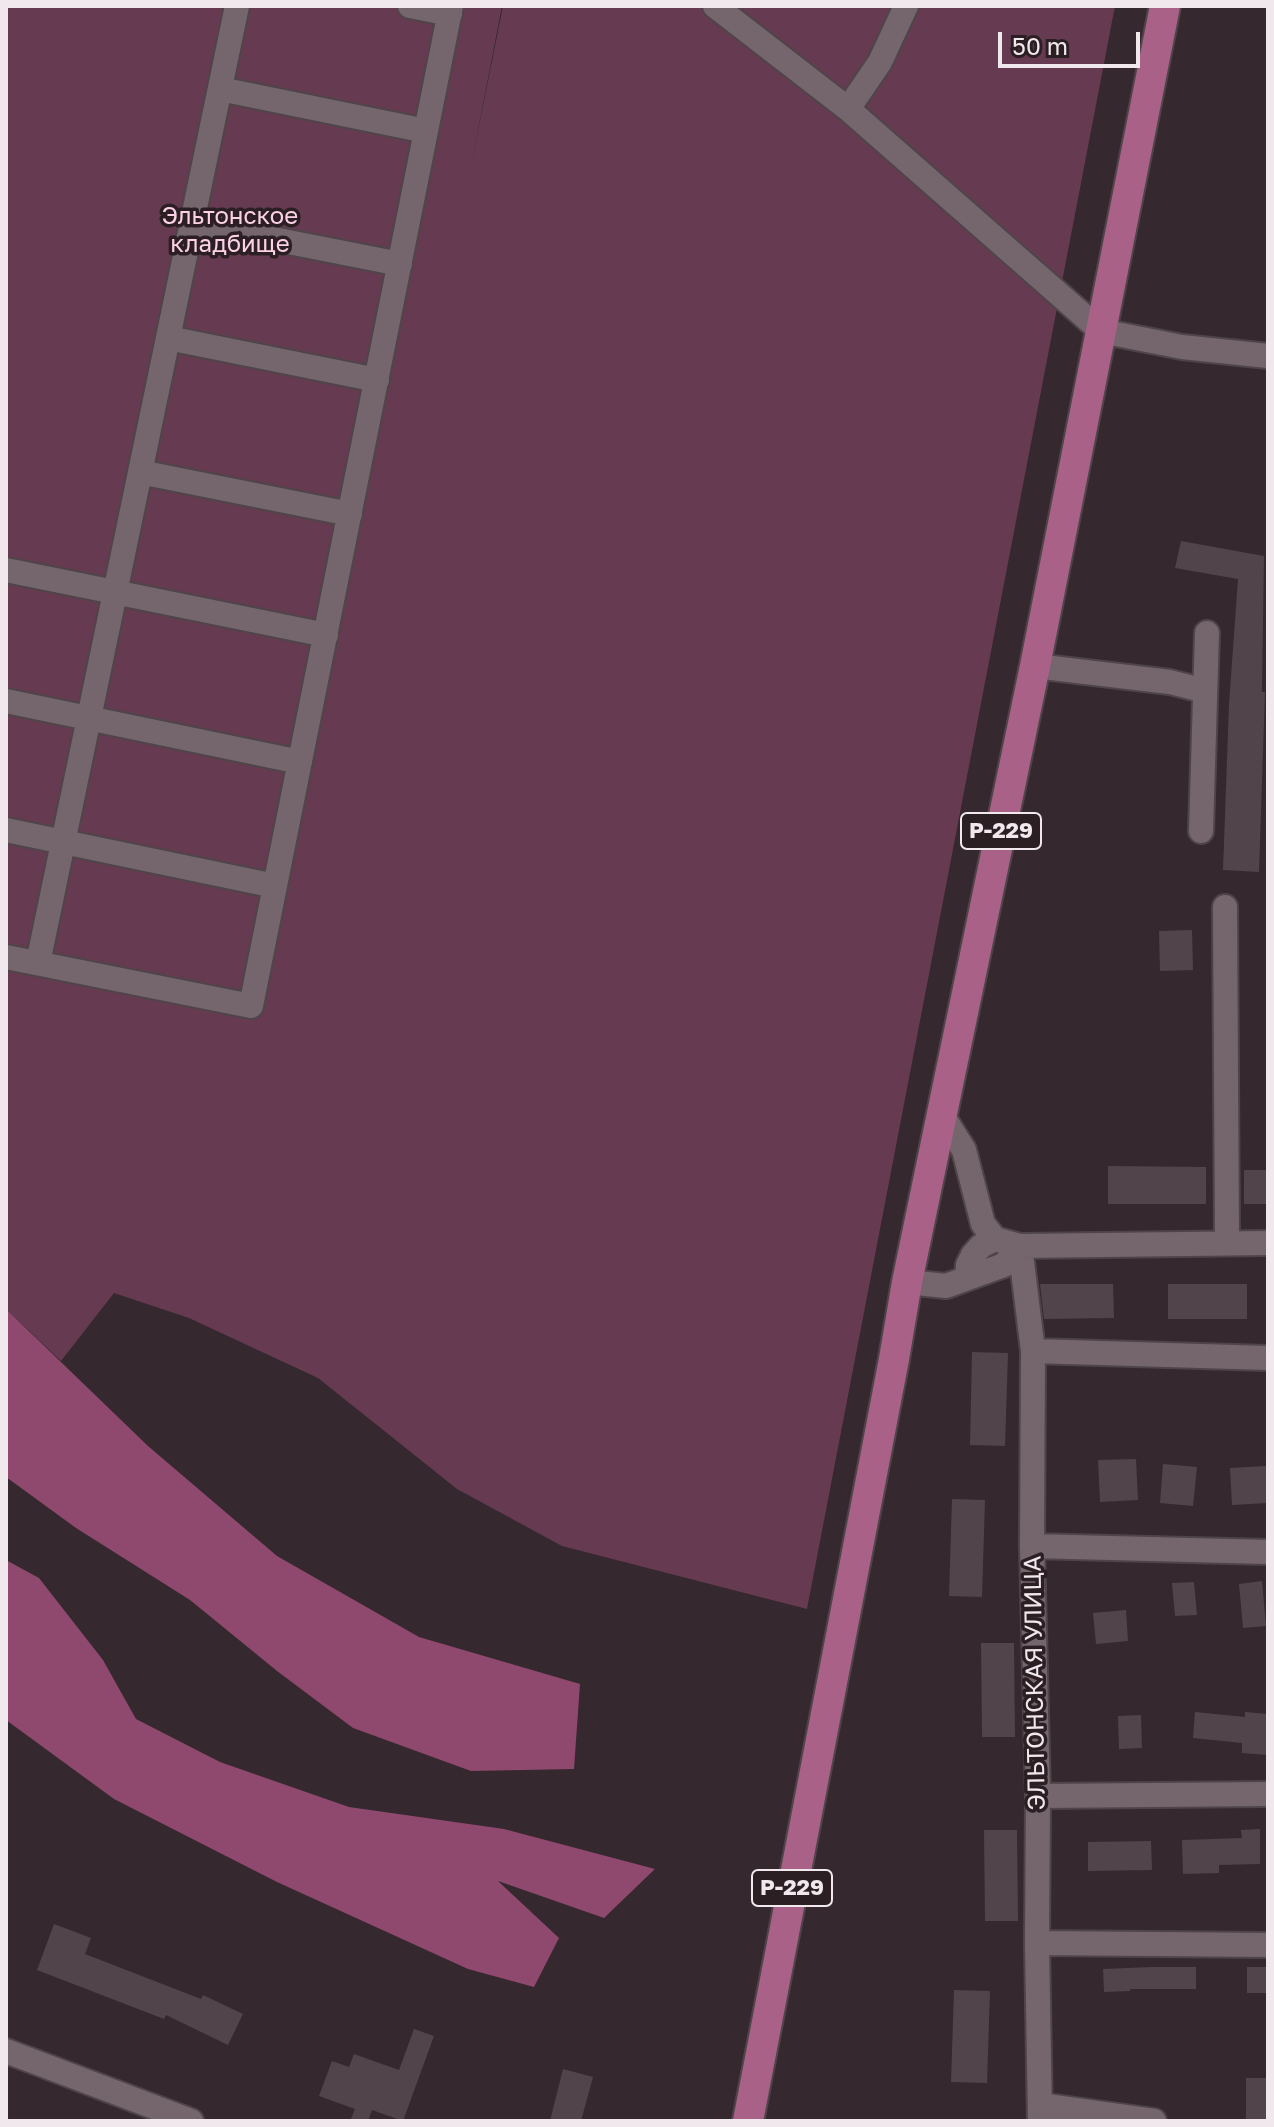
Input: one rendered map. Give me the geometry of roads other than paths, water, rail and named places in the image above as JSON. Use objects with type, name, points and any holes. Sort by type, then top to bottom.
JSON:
[{"type":"main road","name":"Р-229","points":[[748,2121],[907,1282],[1035,666],[1165,6]]},
{"type":"street","points":[[38,963],[237,6]]},
{"type":"street","points":[[6,957],[251,1006],[451,10],[410,6]]},
{"type":"street","points":[[848,109],[880,62],[906,6]]},
{"type":"street","points":[[729,10],[848,109],[1101,331],[1182,347],[1268,356]]},
{"type":"street","points":[[220,89],[426,131]]},
{"type":"street","points":[[192,223],[400,264]]},
{"type":"street","points":[[168,338],[377,380]]},
{"type":"street","points":[[140,472],[350,514]]},
{"type":"street","points":[[6,570],[326,635]]},
{"type":"street","points":[[1201,831],[1207,633]]},
{"type":"street","points":[[1035,666],[1154,680],[1205,691]]},
{"type":"street","points":[[6,701],[300,762]]},
{"type":"street","points":[[6,830],[275,886]]},
{"type":"street","points":[[1225,907],[1227,1242]]},
{"type":"street","points":[[942,1115],[964,1150],[983,1224],[995,1239],[1020,1246],[1268,1243]]},
{"type":"street","points":[[967,1278],[973,1255],[981,1246],[995,1239]]},
{"type":"street","points":[[907,1282],[946,1286],[1004,1265],[1020,1246]]},
{"type":"street","name":"ЭЛЬТОНСКАЯ УЛИЦА","points":[[1020,1246],[1033,1351],[1032,1546],[1038,1796],[1040,2113]]},
{"type":"street","points":[[1033,1351],[1268,1358]]},
{"type":"street","points":[[1032,1546],[1268,1552]]},
{"type":"street","points":[[1038,1796],[1268,1794]]},
{"type":"street","points":[[1037,1943],[1268,1945]]},
{"type":"street","points":[[6,2051],[191,2121]]},
{"type":"street","points":[[1040,2113],[1154,2121]]},
{"type":"park label","name":"Эльтонское кладбище","points":[[230,230]]}]
